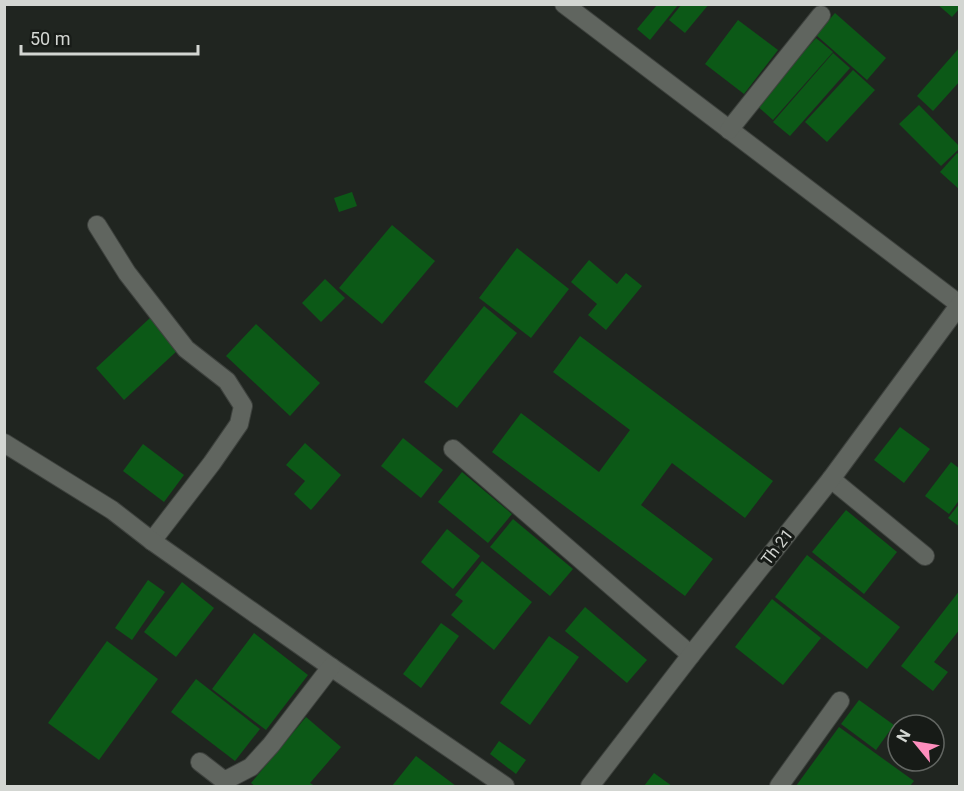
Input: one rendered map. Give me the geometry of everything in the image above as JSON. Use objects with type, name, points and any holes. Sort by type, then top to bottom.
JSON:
[{"type":"street","points":[[564,4],[959,304]]},
{"type":"street","points":[[729,130],[821,15]]},
{"type":"street","points":[[97,225],[127,273],[186,350],[227,381],[243,406],[239,424],[152,541]]},
{"type":"street","name":"Th 21","points":[[590,786],[831,479],[959,304]]},
{"type":"street","points":[[4,443],[112,510],[152,541],[331,667],[505,786]]},
{"type":"street","points":[[453,449],[691,655]]},
{"type":"street","points":[[831,479],[925,556]]},
{"type":"street","points":[[200,762],[222,779],[228,779],[251,767],[271,745],[331,667]]},
{"type":"street","points":[[778,786],[840,701]]},
{"type":"building","points":[[682,4],[709,4],[685,33],[669,20]]},
{"type":"building","points":[[937,4],[960,4],[960,8],[952,17]]},
{"type":"building","points":[[657,5],[678,5],[650,40],[637,29]]},
{"type":"building","points":[[835,13],[886,58],[867,80],[816,35]]},
{"type":"building","points":[[738,20],[778,50],[744,94],[705,64]]},
{"type":"building","points":[[816,38],[833,52],[773,120],[756,105]]},
{"type":"building","points":[[960,47],[960,81],[933,111],[917,96]]},
{"type":"building","points":[[833,53],[850,68],[790,136],[773,122]]},
{"type":"building","points":[[853,70],[875,90],[827,142],[805,122]]},
{"type":"building","points":[[919,105],[960,147],[941,166],[899,124]]},
{"type":"building","points":[[957,153],[960,156],[960,190],[940,172]]},
{"type":"building","points":[[352,192],[357,206],[339,212],[334,198]]},
{"type":"building","points":[[392,225],[435,261],[382,324],[339,288]]},
{"type":"building","points":[[517,248],[569,289],[531,338],[479,298]]},
{"type":"building","points":[[589,260],[617,284],[626,273],[642,286],[606,330],[588,315],[597,304],[571,282]]},
{"type":"building","points":[[325,279],[345,298],[321,322],[302,303]]},
{"type":"building","points":[[484,306],[517,333],[457,408],[424,382]]},
{"type":"building","points":[[150,318],[178,350],[124,400],[96,368]]},
{"type":"building","points":[[256,324],[320,383],[290,416],[226,356]]},
{"type":"building","points":[[580,336],[773,481],[745,518],[672,463],[641,505],[713,559],[685,596],[492,452],[521,413],[599,472],[630,430],[553,372]]},
{"type":"building","points":[[900,427],[930,449],[904,483],[874,460]]},
{"type":"building","points":[[403,438],[443,470],[421,498],[381,466]]},
{"type":"building","points":[[305,443],[341,475],[311,510],[294,494],[305,481],[286,465]]},
{"type":"building","points":[[143,444],[184,475],[164,502],[123,471]]},
{"type":"building","points":[[951,462],[960,469],[960,499],[949,514],[925,496]]},
{"type":"building","points":[[462,472],[512,514],[488,543],[438,502]]},
{"type":"building","points":[[960,503],[960,527],[948,518]]},
{"type":"building","points":[[846,510],[897,552],[864,594],[812,552]]},
{"type":"building","points":[[513,519],[573,569],[550,596],[490,547]]},
{"type":"building","points":[[447,529],[480,556],[453,589],[421,562]]},
{"type":"building","points":[[807,555],[900,627],[867,669],[775,597]]},
{"type":"building","points":[[482,561],[532,602],[494,650],[451,615],[463,601],[455,595]]},
{"type":"building","points":[[148,580],[165,592],[132,640],[115,628]]},
{"type":"building","points":[[182,582],[214,608],[176,657],[144,632]]},
{"type":"building","points":[[960,590],[960,629],[934,662],[948,672],[933,691],[901,666]]},
{"type":"building","points":[[772,599],[821,638],[783,685],[735,647]]},
{"type":"building","points":[[585,607],[647,660],[627,683],[565,631]]},
{"type":"building","points":[[441,623],[459,636],[421,688],[403,674]]},
{"type":"building","points":[[254,633],[308,675],[266,730],[212,689]]},
{"type":"building","points":[[549,636],[579,657],[530,725],[500,703]]},
{"type":"building","points":[[107,641],[158,679],[99,760],[48,723]]},
{"type":"building","points":[[196,679],[260,729],[235,761],[171,712]]},
{"type":"building","points":[[859,700],[886,719],[886,736],[876,750],[841,724]]},
{"type":"building","points":[[306,717],[341,747],[310,783],[315,786],[255,786],[251,783]]},
{"type":"building","points":[[839,727],[886,761],[886,773],[903,773],[914,781],[910,786],[796,786]]},
{"type":"building","points":[[499,741],[526,760],[516,774],[490,754]]},
{"type":"building","points":[[416,756],[456,786],[392,786]]},
{"type":"building","points":[[654,773],[672,786],[644,786]]}]
